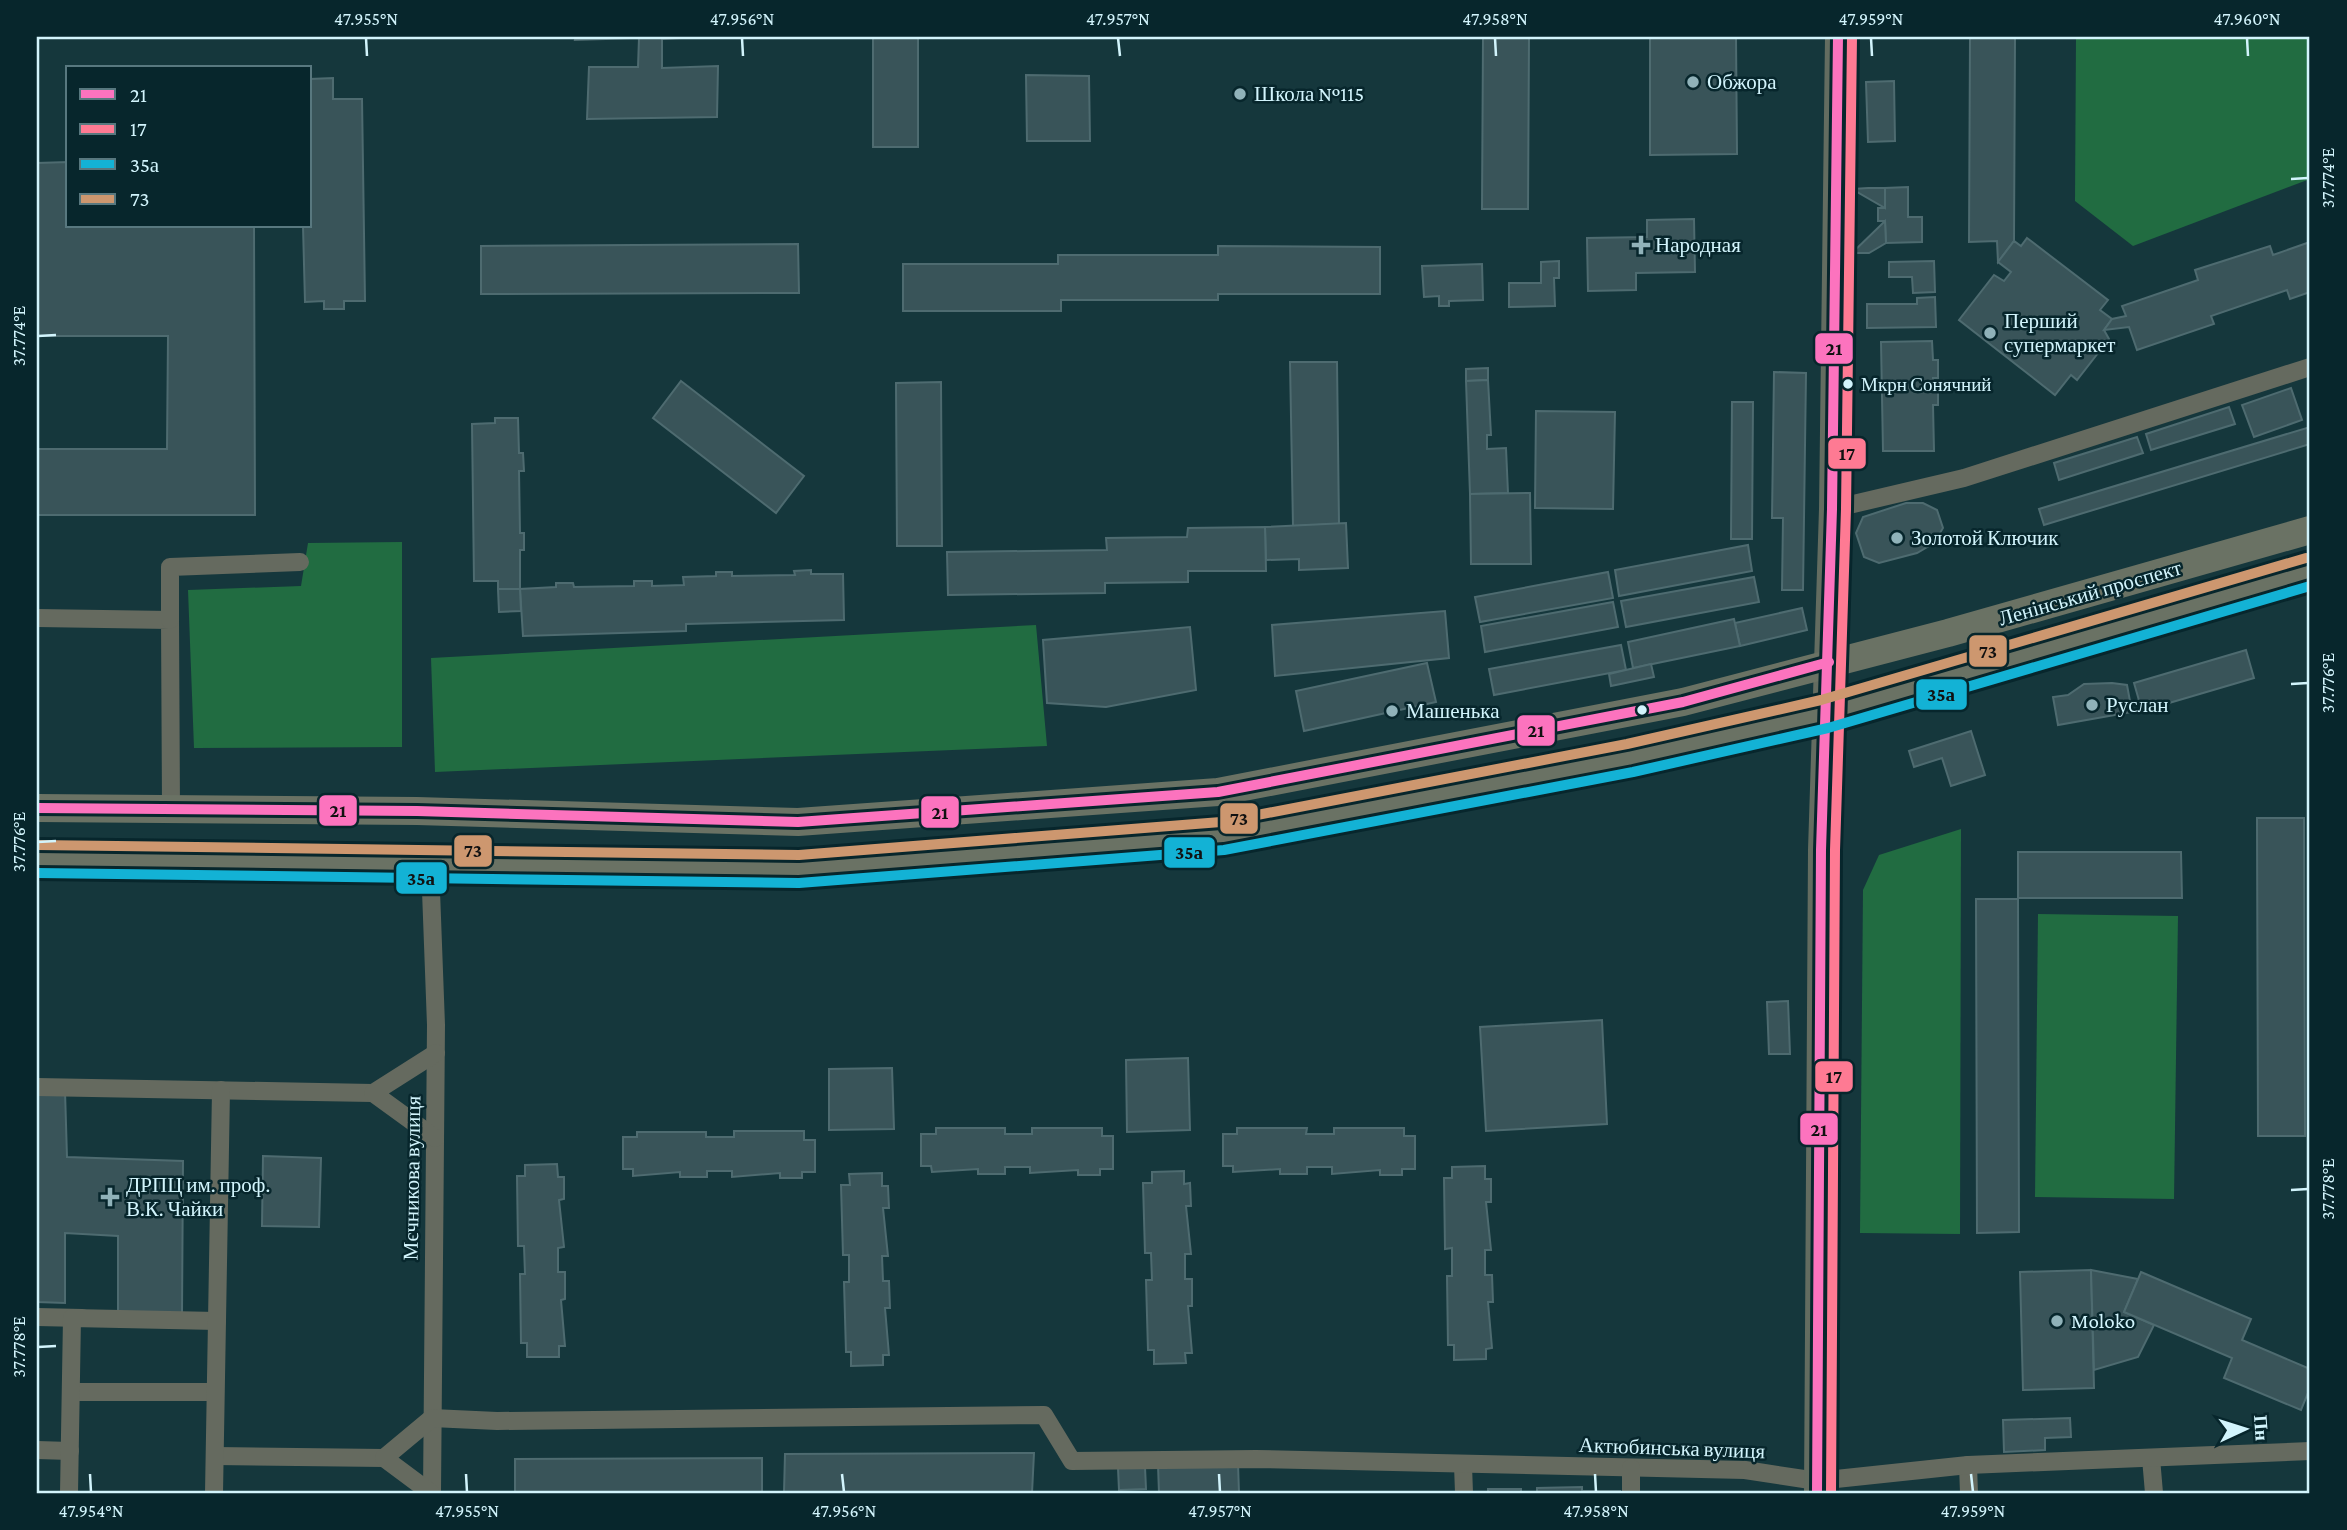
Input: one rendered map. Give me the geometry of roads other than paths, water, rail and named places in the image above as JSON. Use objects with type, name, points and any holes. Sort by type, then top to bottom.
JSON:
[{"type":"main road","points":[[1817,1487],[1821,862],[1829,662],[1838,37]]},
{"type":"main road","name":"Ленінський проспект","points":[[37,808],[417,811],[798,822],[1218,792],[1683,702],[1948,633],[2310,530]]},
{"type":"main road","name":"Ленінський проспект","points":[[37,859],[799,869],[1223,836],[1630,758],[1825,714],[2310,571]]},
{"type":"street","points":[[1832,509],[1964,478],[2310,367]]},
{"type":"street","points":[[171,809],[170,567],[300,562]]},
{"type":"street","points":[[37,618],[170,620]]},
{"type":"street","name":"Мєчникова вулиця","points":[[430,864],[436,1053],[432,1493]]},
{"type":"street","points":[[37,1087],[373,1093],[436,1053]]},
{"type":"street","points":[[214,1493],[220,1090]]},
{"type":"street","points":[[373,1093],[435,1139]]},
{"type":"street","points":[[37,1317],[217,1321]]},
{"type":"street","points":[[69,1493],[72,1318],[82,1318]]},
{"type":"street","points":[[71,1392],[215,1392]]},
{"type":"street","name":"Актюбинська вулиця","points":[[432,1418],[497,1421],[1044,1415],[1072,1461],[1256,1459],[1745,1470],[1817,1487],[1968,1465],[2310,1451]]},
{"type":"street","points":[[384,1458],[432,1418]]},
{"type":"street","points":[[37,1450],[70,1451]]},
{"type":"street","points":[[215,1456],[384,1458],[432,1493]]},
{"type":"street","points":[[2151,1458],[2154,1493]]},
{"type":"street","points":[[1464,1465],[1464,1493]]},
{"type":"street","points":[[1968,1465],[1969,1493]]},
{"type":"street","points":[[1631,1493],[1632,1468]]},
{"type":"place","name":"Обжора","points":[[1693,82]]},
{"type":"place","name":"Школа №115","points":[[1240,94]]},
{"type":"place","name":"Народная","points":[[1641,245]]},
{"type":"place","name":"Перший супермаркет","points":[[1990,333]]},
{"type":"place","name":"Мкрн Сонячний","points":[[1848,384]]},
{"type":"place","name":"Золотой Ключик","points":[[1897,538]]},
{"type":"place","name":"Руслан","points":[[2092,705]]},
{"type":"place","name":"Машенька","points":[[1392,711]]},
{"type":"place","name":"ДРПЦ им. проф. В.К. Чайки","points":[[110,1197]]},
{"type":"place","name":"Moloko","points":[[2057,1321]]}]
